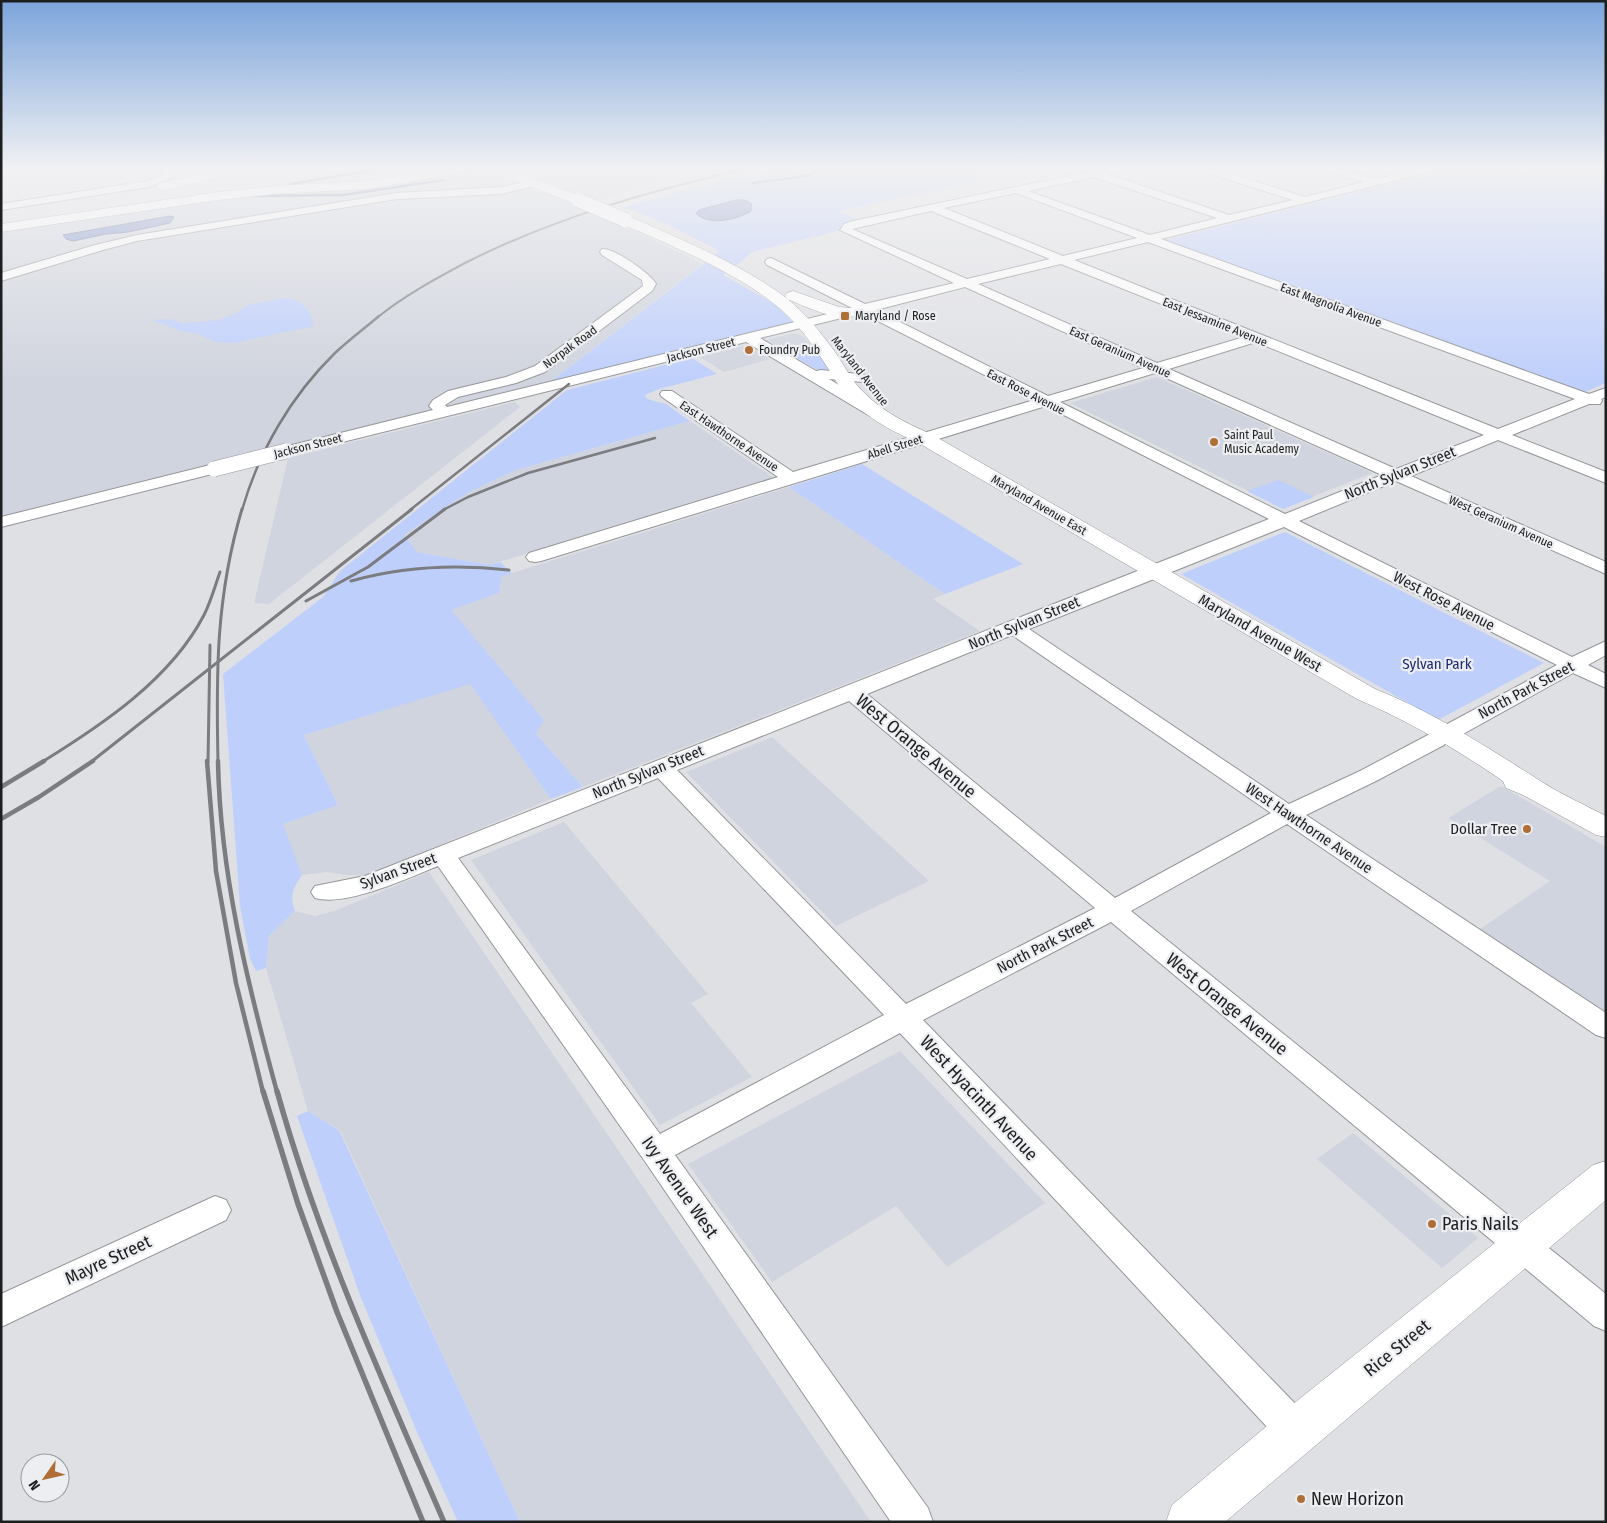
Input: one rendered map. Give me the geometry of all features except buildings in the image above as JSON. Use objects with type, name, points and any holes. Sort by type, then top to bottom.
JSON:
[{"type":"main road","name":"Maryland Avenue","points":[[675,240],[793,296],[820,320],[887,407],[924,438]]},
{"type":"main road","name":"Maryland Avenue","points":[[732,267],[778,300],[803,324],[823,348],[841,376],[860,400],[876,414],[894,425],[924,438]]},
{"type":"main road","points":[[793,296],[837,312],[859,310]]},
{"type":"main road","name":"Maryland Avenue East","points":[[924,438],[1154,572]]},
{"type":"main road","name":"Maryland Avenue West","points":[[1154,572],[1366,694],[1377,706],[1419,729],[1441,737],[1499,765],[1534,789],[1606,828]]},
{"type":"main road","name":"Rice Street","points":[[1190,1522],[1296,1431],[1606,1177]]},
{"type":"street","points":[[1,277],[127,240]]},
{"type":"street","name":"East Geranium Avenue","points":[[867,240],[1396,475]]},
{"type":"street","name":"East Jessamine Avenue","points":[[1012,240],[1606,478]]},
{"type":"street","name":"Jackson Street","points":[[1,522],[1145,240]]},
{"type":"street","name":"East Magnolia Avenue","points":[[1152,240],[1606,405]]},
{"type":"street","name":"Norpak Road","points":[[444,412],[437,406],[443,398],[511,380],[540,369],[648,288],[650,284],[647,278],[606,252]]},
{"type":"street","name":"East Rose Avenue","points":[[770,262],[859,310],[1282,520]]},
{"type":"street","points":[[750,338],[876,414]]},
{"type":"street","name":"Abell Street","points":[[536,558],[791,478],[1256,338]]},
{"type":"street","points":[[810,373],[863,378]]},
{"type":"street","name":"North Sylvan Street","points":[[443,855],[661,766],[1606,392]]},
{"type":"street","name":"East Hawthorne Avenue","points":[[668,394],[791,478]]},
{"type":"street","name":"West Geranium Avenue","points":[[1396,475],[1606,569]]},
{"type":"street","name":"West Rose Avenue","points":[[1282,520],[1606,682]]},
{"type":"street","name":"West Hawthorne Avenue","points":[[1013,627],[1606,1027]]},
{"type":"street","name":"North Park Street","points":[[655,1151],[903,1018],[1113,910],[1288,814],[1368,776],[1606,647]]},
{"type":"street","name":"West Orange Avenue","points":[[850,691],[1606,1315]]},
{"type":"street","name":"West Hyacinth Avenue","points":[[661,766],[1296,1431]]},
{"type":"street","name":"Sylvan Street","points":[[324,892],[369,884],[443,855]]},
{"type":"street","name":"Ivy Avenue West","points":[[443,855],[555,1014],[655,1151],[914,1522]]},
{"type":"street","name":"Mayre Street","points":[[1,1311],[215,1210]]},
{"type":"shaded area","points":[[1,240],[654,240],[702,264],[549,383],[1,517]]},
{"type":"shaded area","points":[[794,333],[803,336],[814,349],[794,355],[767,340]]},
{"type":"shaded area","points":[[746,345],[770,359],[724,372],[700,357]]},
{"type":"shaded area","points":[[1157,377],[1373,473],[1283,508],[1070,403]]},
{"type":"shaded area","points":[[515,402],[520,407],[269,604],[254,603],[288,458]]},
{"type":"shaded area","points":[[690,421],[774,478],[489,565],[417,552],[403,535],[469,492],[516,470]]},
{"type":"shaded area","points":[[789,487],[945,594],[933,599],[980,631],[583,787],[536,734],[451,610],[499,593],[502,576]]},
{"type":"shaded area","points":[[470,683],[551,799],[367,875],[345,875],[327,872],[302,875],[282,824],[338,805],[304,735]]},
{"type":"shaded area","points":[[772,737],[929,881],[836,926],[686,772]]},
{"type":"shaded area","points":[[1501,786],[1606,847],[1606,1014],[1480,929],[1550,881],[1448,818]]},
{"type":"shaded area","points":[[564,822],[708,994],[691,1003],[752,1077],[660,1125],[471,860]]},
{"type":"shaded area","points":[[429,872],[871,1522],[520,1522],[340,1130],[308,1111],[266,968],[269,936],[295,911],[315,916],[334,911]]},
{"type":"shaded area","points":[[900,1051],[1045,1203],[947,1267],[896,1206],[772,1282],[688,1164]]},
{"type":"shaded area","points":[[1353,1133],[1478,1238],[1442,1268],[1317,1159]]},
{"type":"green space","points":[[698,240],[801,240],[752,252],[723,275],[775,304],[794,323],[549,383],[720,251]]},
{"type":"green space","points":[[1166,240],[1606,240],[1606,383],[1585,392]]},
{"type":"green space","points":[[283,298],[300,302],[308,310],[314,326],[233,343],[215,342],[196,333],[181,331],[152,320],[170,319],[183,323],[218,320],[234,314],[248,305]]},
{"type":"green space","points":[[817,349],[831,372],[819,371],[791,355]]},
{"type":"green space","points":[[692,358],[717,374],[659,389],[645,395],[647,399],[666,404],[690,421],[516,470],[469,492],[404,535],[417,552],[489,565],[500,562],[512,573],[502,576],[499,593],[451,610],[544,720],[536,734],[583,787],[551,799],[470,684],[304,735],[338,805],[283,824],[302,875],[296,884],[292,896],[295,911],[269,936],[266,968],[256,971],[250,959],[240,906],[223,674],[323,597],[340,571],[567,390]]},
{"type":"green space","points":[[862,464],[1023,564],[945,594],[789,487]]},
{"type":"green space","points":[[1278,480],[1314,497],[1283,509],[1247,491]]},
{"type":"green space","name":"Sylvan Park","points":[[1285,532],[1544,663],[1438,720],[1181,574]]},
{"type":"green space","points":[[308,1111],[339,1130],[520,1522],[458,1522],[417,1432],[361,1298],[297,1116]]},
{"type":"railway","points":[[378,317],[409,295],[454,269],[515,240]]},
{"type":"railway","points":[[242,510],[267,446],[304,387],[335,353],[379,316]]},
{"type":"railway","points":[[410,510],[569,384]]},
{"type":"railway","points":[[443,510],[468,497],[528,473],[655,438]]},
{"type":"railway","points":[[218,662],[222,604],[233,541],[242,509]]},
{"type":"railway","points":[[218,662],[412,509]]},
{"type":"railway","points":[[306,601],[368,567],[445,509]]},
{"type":"railway","points":[[351,581],[410,569],[469,567],[509,570]]},
{"type":"railway","points":[[42,762],[88,732],[133,699],[173,660],[190,638],[204,615],[220,572]]},
{"type":"railway","points":[[210,645],[210,669]]},
{"type":"railway","points":[[210,669],[218,662]]},
{"type":"railway","points":[[218,662],[218,762]]},
{"type":"railway","points":[[91,762],[210,669]]},
{"type":"railway","points":[[208,762],[210,669]]},
{"type":"railway","points":[[1,787],[44,761]]},
{"type":"railway","points":[[1,819],[39,797],[93,761]]},
{"type":"railway","points":[[207,761],[216,871],[236,983],[263,1092]]},
{"type":"railway","points":[[218,761],[224,845],[237,929],[277,1092]]},
{"type":"railway","points":[[263,1091],[298,1204],[337,1312],[423,1522]]},
{"type":"railway","points":[[277,1091],[293,1146],[332,1255],[375,1363],[444,1522]]},
{"type":"place","name":"Maryland / Rose","points":[[845,316]]},
{"type":"place","name":"Foundry Pub","points":[[749,350]]},
{"type":"place","name":"Saint Paul Music Academy","points":[[1214,442]]},
{"type":"place","name":"Dollar Tree","points":[[1527,829]]},
{"type":"place","name":"Paris Nails","points":[[1432,1224]]},
{"type":"place","name":"New Horizon","points":[[1301,1499]]}]
